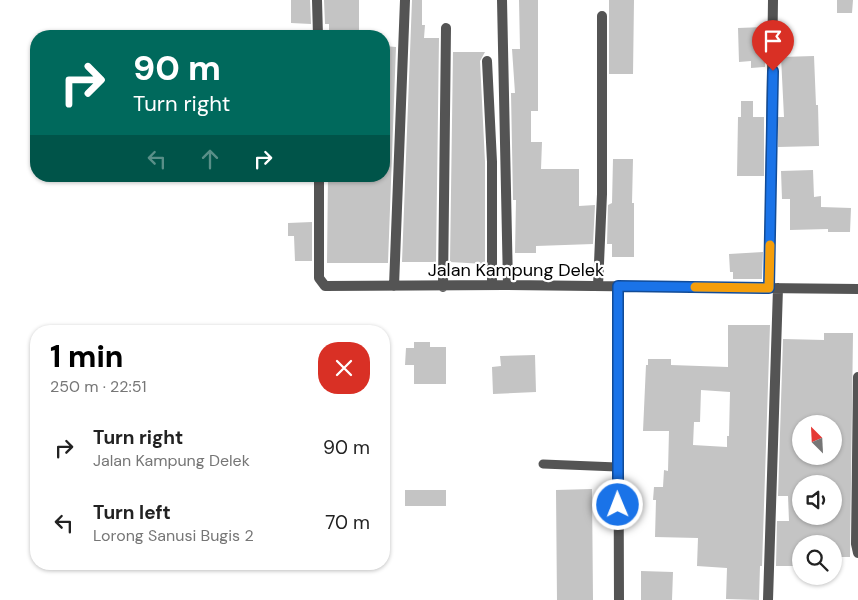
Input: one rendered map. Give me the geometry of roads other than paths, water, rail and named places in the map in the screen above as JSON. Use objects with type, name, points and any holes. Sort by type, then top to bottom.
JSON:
[{"type":"street","points":[[317,0],[318,30]]},
{"type":"street","points":[[394,286],[405,0]]},
{"type":"street","points":[[502,0],[508,285]]},
{"type":"street","points":[[768,600],[773,288],[773,0]]},
{"type":"street","points":[[598,286],[602,194],[602,16]]},
{"type":"street","points":[[443,287],[446,28]]},
{"type":"street","points":[[487,61],[492,162],[492,285]]},
{"type":"street","name":"Jalan Kampung Delek","points":[[319,182],[319,278],[325,286],[443,287],[508,285],[858,290]]},
{"type":"street","points":[[618,286],[617,466],[619,600]]},
{"type":"street","points":[[858,377],[856,544],[858,553]]},
{"type":"lane","points":[[543,464],[617,466]]}]
